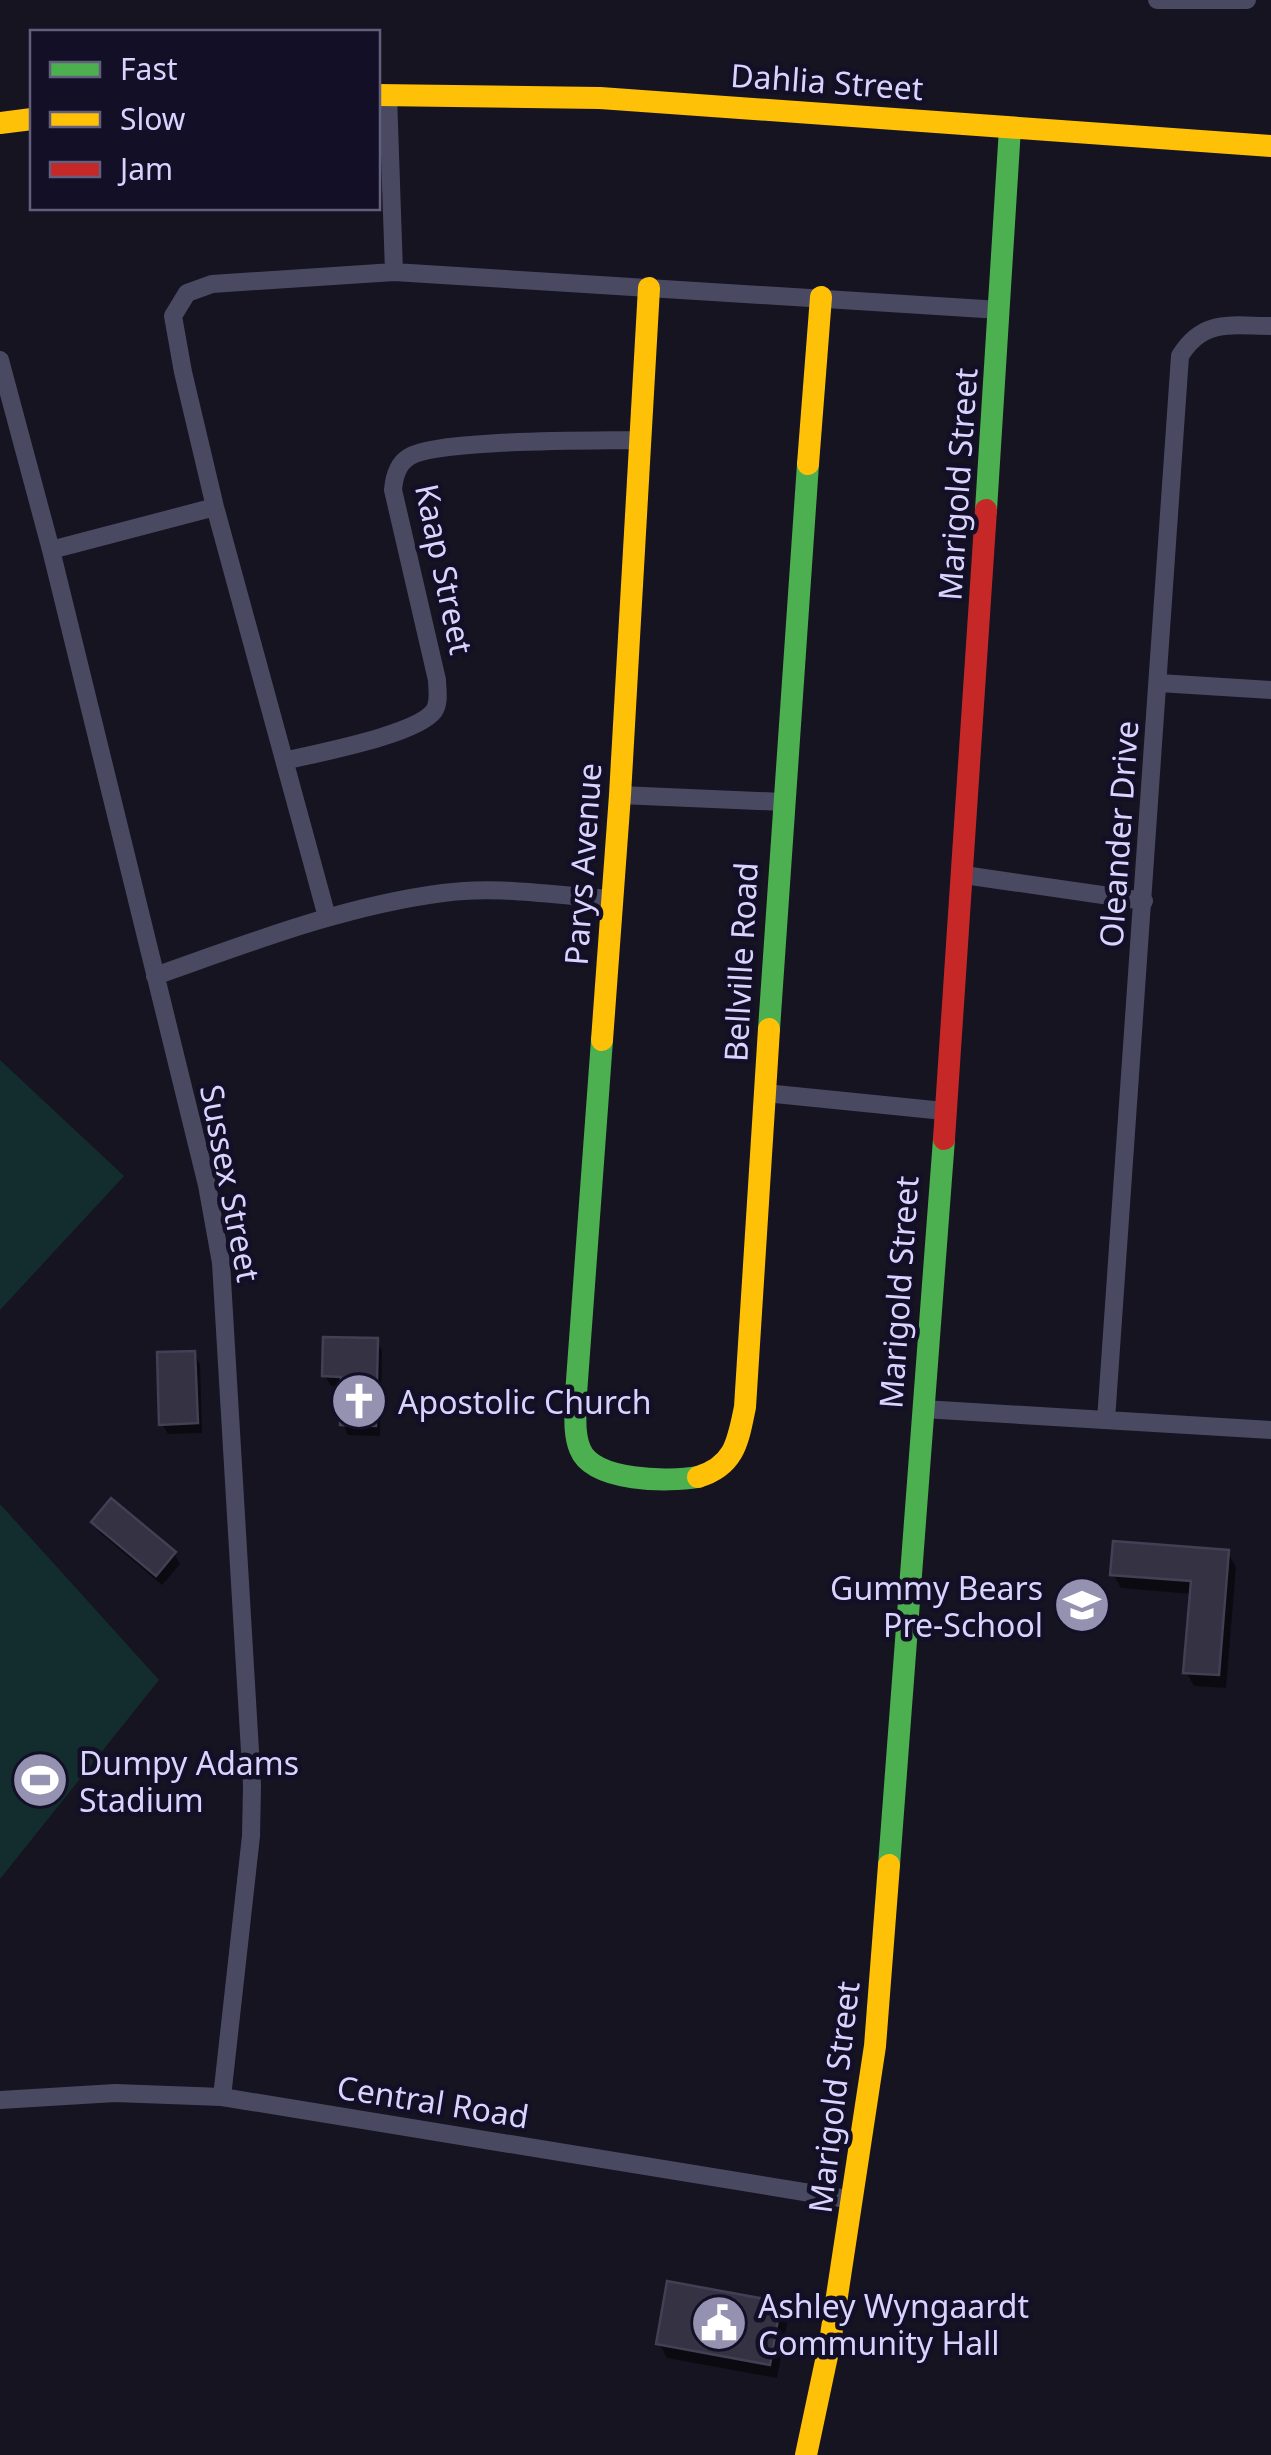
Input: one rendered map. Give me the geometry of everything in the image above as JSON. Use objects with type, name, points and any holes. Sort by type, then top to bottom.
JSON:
[{"type":"street","points":[[1156,0],[1247,0]]},
{"type":"street","points":[[383,95],[394,272]]},
{"type":"street","name":"Dahlia Street","points":[[383,95],[600,98],[1271,146]]},
{"type":"street","points":[[0,123],[30,119]]},
{"type":"street","name":"Marigold Street","points":[[806,2455],[816,2418],[853,2200],[877,2028],[964,875],[1010,128]]},
{"type":"street","points":[[326,917],[215,508],[176,338],[174,316],[187,293],[212,284],[394,272],[1000,310]]},
{"type":"street","name":"Parys Avenue","points":[[578,1444],[576,1394],[620,795],[649,288]]},
{"type":"street","name":"Bellville Road","points":[[578,1444],[584,1459],[594,1466],[624,1476],[674,1480],[696,1478],[730,1459],[737,1445],[745,1407],[783,802],[822,296]]},
{"type":"street","name":"Oleander Drive","points":[[1106,1420],[1180,356],[1190,340],[1207,329],[1271,326]]},
{"type":"street","name":"Sussex Street","points":[[0,360],[51,550],[214,1217],[221,1263],[240,1556],[251,1836],[222,2097]]},
{"type":"street","name":"Kaap Street","points":[[284,762],[408,729],[433,712],[438,700],[437,680],[393,490],[394,476],[407,457],[424,450],[502,444],[640,440]]},
{"type":"street","points":[[51,550],[215,508]]},
{"type":"street","points":[[1159,684],[1271,690]]},
{"type":"street","points":[[620,795],[783,802]]},
{"type":"street","points":[[964,875],[1144,901]]},
{"type":"street","points":[[155,976],[326,917],[444,893],[491,891],[612,899]]},
{"type":"street","points":[[765,1094],[944,1111]]},
{"type":"street","points":[[922,1409],[1271,1429]]},
{"type":"street","name":"Central Road","points":[[0,2100],[115,2093],[222,2097],[853,2200]]},
{"type":"green space","points":[[0,1060],[124,1176],[0,1310]]},
{"type":"green space","name":"Dumpy Adams Stadium","points":[[0,1504],[159,1680],[0,1879]]},
{"type":"building","name":"Apostolic Church","points":[[323,1337],[378,1338],[376,1426],[340,1425],[341,1377],[322,1376]]},
{"type":"building","points":[[195,1351],[198,1423],[159,1425],[157,1352]]},
{"type":"building","points":[[111,1498],[176,1552],[156,1576],[91,1522]]},
{"type":"building","points":[[1113,1541],[1229,1550],[1219,1675],[1183,1673],[1191,1581],[1110,1575]]},
{"type":"building","name":"Ashley Wyngaardt Community Hall","points":[[667,2281],[781,2302],[770,2365],[656,2344]]},
{"type":"traffic: fast","points":[[986,510],[1010,128]]},
{"type":"traffic: fast","points":[[769,1029],[808,464]]},
{"type":"traffic: fast","points":[[602,1040],[576,1394],[578,1442],[588,1460],[615,1474],[651,1479],[698,1477]]},
{"type":"traffic: fast","points":[[889,1865],[944,1139]]},
{"type":"traffic: slow","points":[[380,95],[600,98],[1271,146]]},
{"type":"traffic: slow","points":[[0,123],[30,119]]},
{"type":"traffic: slow","points":[[602,1040],[649,288]]},
{"type":"traffic: slow","points":[[808,464],[821,297]]},
{"type":"traffic: slow","points":[[698,1477],[720,1466],[733,1451],[745,1407],[769,1029]]},
{"type":"traffic: slow","points":[[806,2455],[830,2342],[875,2046],[889,1865]]},
{"type":"traffic: jam","points":[[944,1139],[986,510]]},
{"type":"place","name":"Apostolic Church","points":[[359,1401]]},
{"type":"place","name":"Gummy Bears Pre-School","points":[[1082,1605]]},
{"type":"place","name":"Dumpy Adams Stadium","points":[[40,1780]]},
{"type":"place","name":"Ashley Wyngaardt Community Hall","points":[[719,2323]]}]
